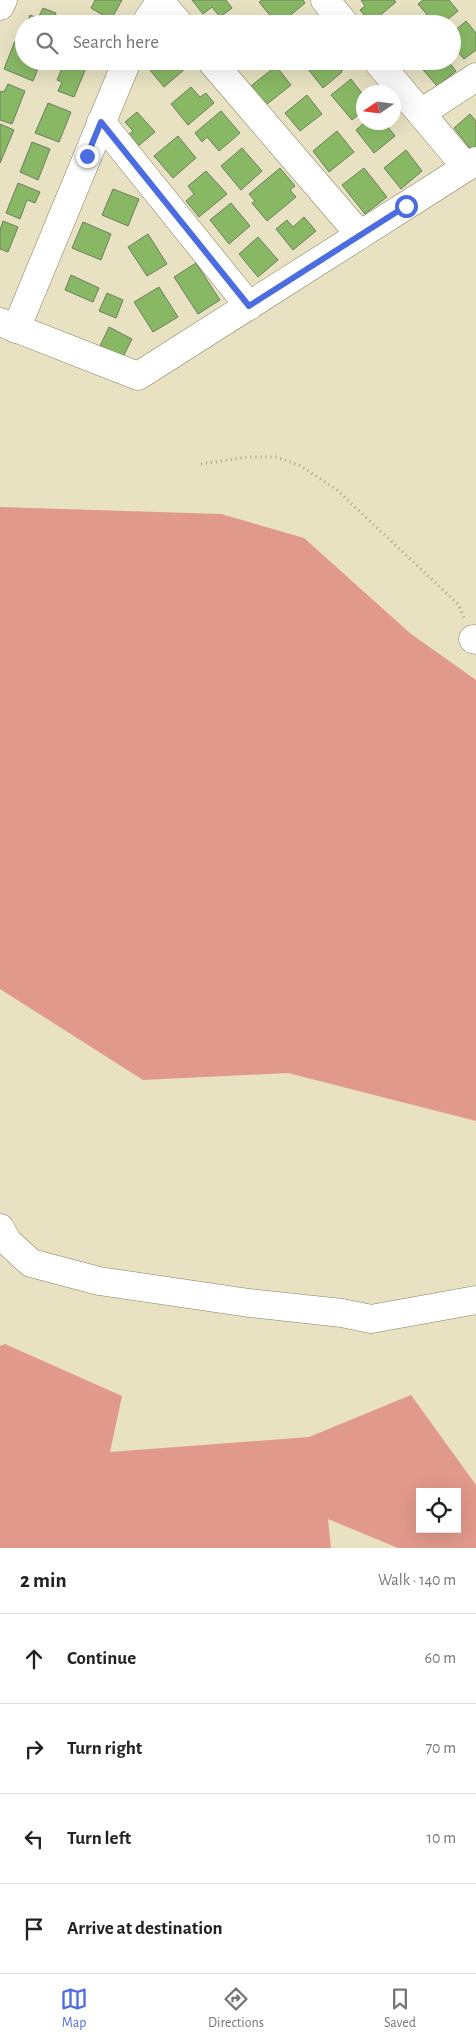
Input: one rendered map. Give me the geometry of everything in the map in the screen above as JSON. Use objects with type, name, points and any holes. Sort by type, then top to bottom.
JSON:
[{"type":"street","points":[[0,6],[3,0]]},
{"type":"street","points":[[151,15],[160,0],[172,15]]},
{"type":"street","points":[[325,0],[338,15]]},
{"type":"street","points":[[123,70],[8,326],[138,376],[471,164],[421,113],[385,70]]},
{"type":"street","points":[[219,70],[360,235]]},
{"type":"street","points":[[421,113],[476,77]]},
{"type":"street","points":[[101,122],[249,306]]},
{"type":"street","points":[[0,1228],[7,1241],[31,1262],[99,1281],[248,1304],[342,1313],[371,1319],[476,1300]]},
{"type":"path","points":[[201,464],[248,457],[276,458],[299,464],[336,490],[458,604],[475,640]]},
{"type":"shaded area","points":[[0,507],[221,514],[304,538],[411,634],[476,680],[476,1121],[288,1073],[143,1080],[0,989]]},
{"type":"shaded area","points":[[5,1344],[122,1396],[110,1452],[309,1437],[411,1395],[476,1485],[476,1548],[398,1548],[328,1519],[331,1548],[0,1548],[0,1346]]},
{"type":"building","points":[[95,0],[122,0],[114,15],[103,15],[91,8]]},
{"type":"building","points":[[192,0],[226,0],[232,8],[223,15],[218,15],[212,7],[203,14]]},
{"type":"building","points":[[262,0],[303,0],[305,3],[291,15],[270,15],[259,2]]},
{"type":"building","points":[[361,0],[394,0],[396,2],[381,15],[364,15],[360,10],[365,6]]},
{"type":"building","points":[[423,0],[449,0],[458,11],[453,15],[427,15],[418,4]]},
{"type":"building","points":[[43,8],[56,13],[55,15],[40,15]]},
{"type":"building","points":[[466,21],[476,33],[476,50],[464,59],[461,56],[461,25]]},
{"type":"building","points":[[15,41],[15,70],[37,70],[33,81],[4,69]]},
{"type":"building","points":[[61,70],[85,70],[74,97],[58,91],[62,82],[57,80]]},
{"type":"building","points":[[150,70],[184,70],[164,87]]},
{"type":"building","points":[[271,70],[279,70],[291,85],[266,105],[251,86]]},
{"type":"building","points":[[309,70],[342,70],[342,72],[323,88]]},
{"type":"building","points":[[423,70],[455,70],[456,71],[437,86]]},
{"type":"building","points":[[351,79],[356,86],[356,117],[352,120],[331,95]]},
{"type":"building","points":[[8,84],[25,91],[12,124],[0,120],[0,93],[1,91],[4,92]]},
{"type":"building","points":[[191,87],[200,97],[206,93],[214,103],[188,125],[171,104]]},
{"type":"building","points":[[307,95],[322,114],[300,131],[285,113]]},
{"type":"building","points":[[48,103],[71,112],[59,142],[35,133]]},
{"type":"building","points":[[221,111],[240,133],[219,151],[207,137],[202,142],[195,133]]},
{"type":"building","points":[[137,112],[155,132],[137,147],[127,136],[133,131],[125,122]]},
{"type":"building","points":[[470,114],[476,121],[476,149],[473,152],[454,128]]},
{"type":"building","points":[[0,124],[14,130],[0,163]]},
{"type":"building","points":[[356,130],[390,130],[395,136],[374,153]]},
{"type":"building","points":[[337,131],[354,152],[329,172],[313,151]]},
{"type":"building","points":[[178,136],[196,158],[173,178],[154,156]]},
{"type":"building","points":[[32,142],[50,149],[38,180],[20,172]]},
{"type":"building","points":[[242,148],[262,171],[241,190],[221,166]]},
{"type":"building","points":[[406,150],[422,171],[401,189],[384,168]]},
{"type":"building","points":[[280,168],[295,186],[290,190],[296,197],[267,221],[252,203],[255,201],[249,194]]},
{"type":"building","points":[[364,168],[387,197],[365,214],[342,185]]},
{"type":"building","points":[[206,171],[227,194],[199,217],[186,201],[194,194],[188,186]]},
{"type":"building","points":[[18,183],[40,192],[35,203],[27,200],[20,219],[6,213]]},
{"type":"building","points":[[113,189],[139,199],[128,226],[102,215]]},
{"type":"building","points":[[231,203],[250,226],[229,244],[210,220]]},
{"type":"building","points":[[304,217],[316,231],[293,250],[276,229],[287,220],[293,227]]},
{"type":"building","points":[[3,221],[18,227],[8,252],[0,249],[0,230]]},
{"type":"building","points":[[83,222],[111,234],[101,260],[72,248]]},
{"type":"building","points":[[148,234],[167,264],[147,276],[128,247]]},
{"type":"building","points":[[258,237],[278,260],[258,277],[239,254]]},
{"type":"building","points":[[196,263],[220,300],[198,314],[174,277]]},
{"type":"building","points":[[71,275],[99,288],[93,302],[65,290]]},
{"type":"building","points":[[159,287],[178,317],[153,332],[134,302]]},
{"type":"building","points":[[107,293],[123,300],[116,318],[99,311]]},
{"type":"building","points":[[109,327],[132,339],[123,357],[100,346]]},
{"type":"route","points":[[87,156],[101,122],[249,306],[406,206]]}]
